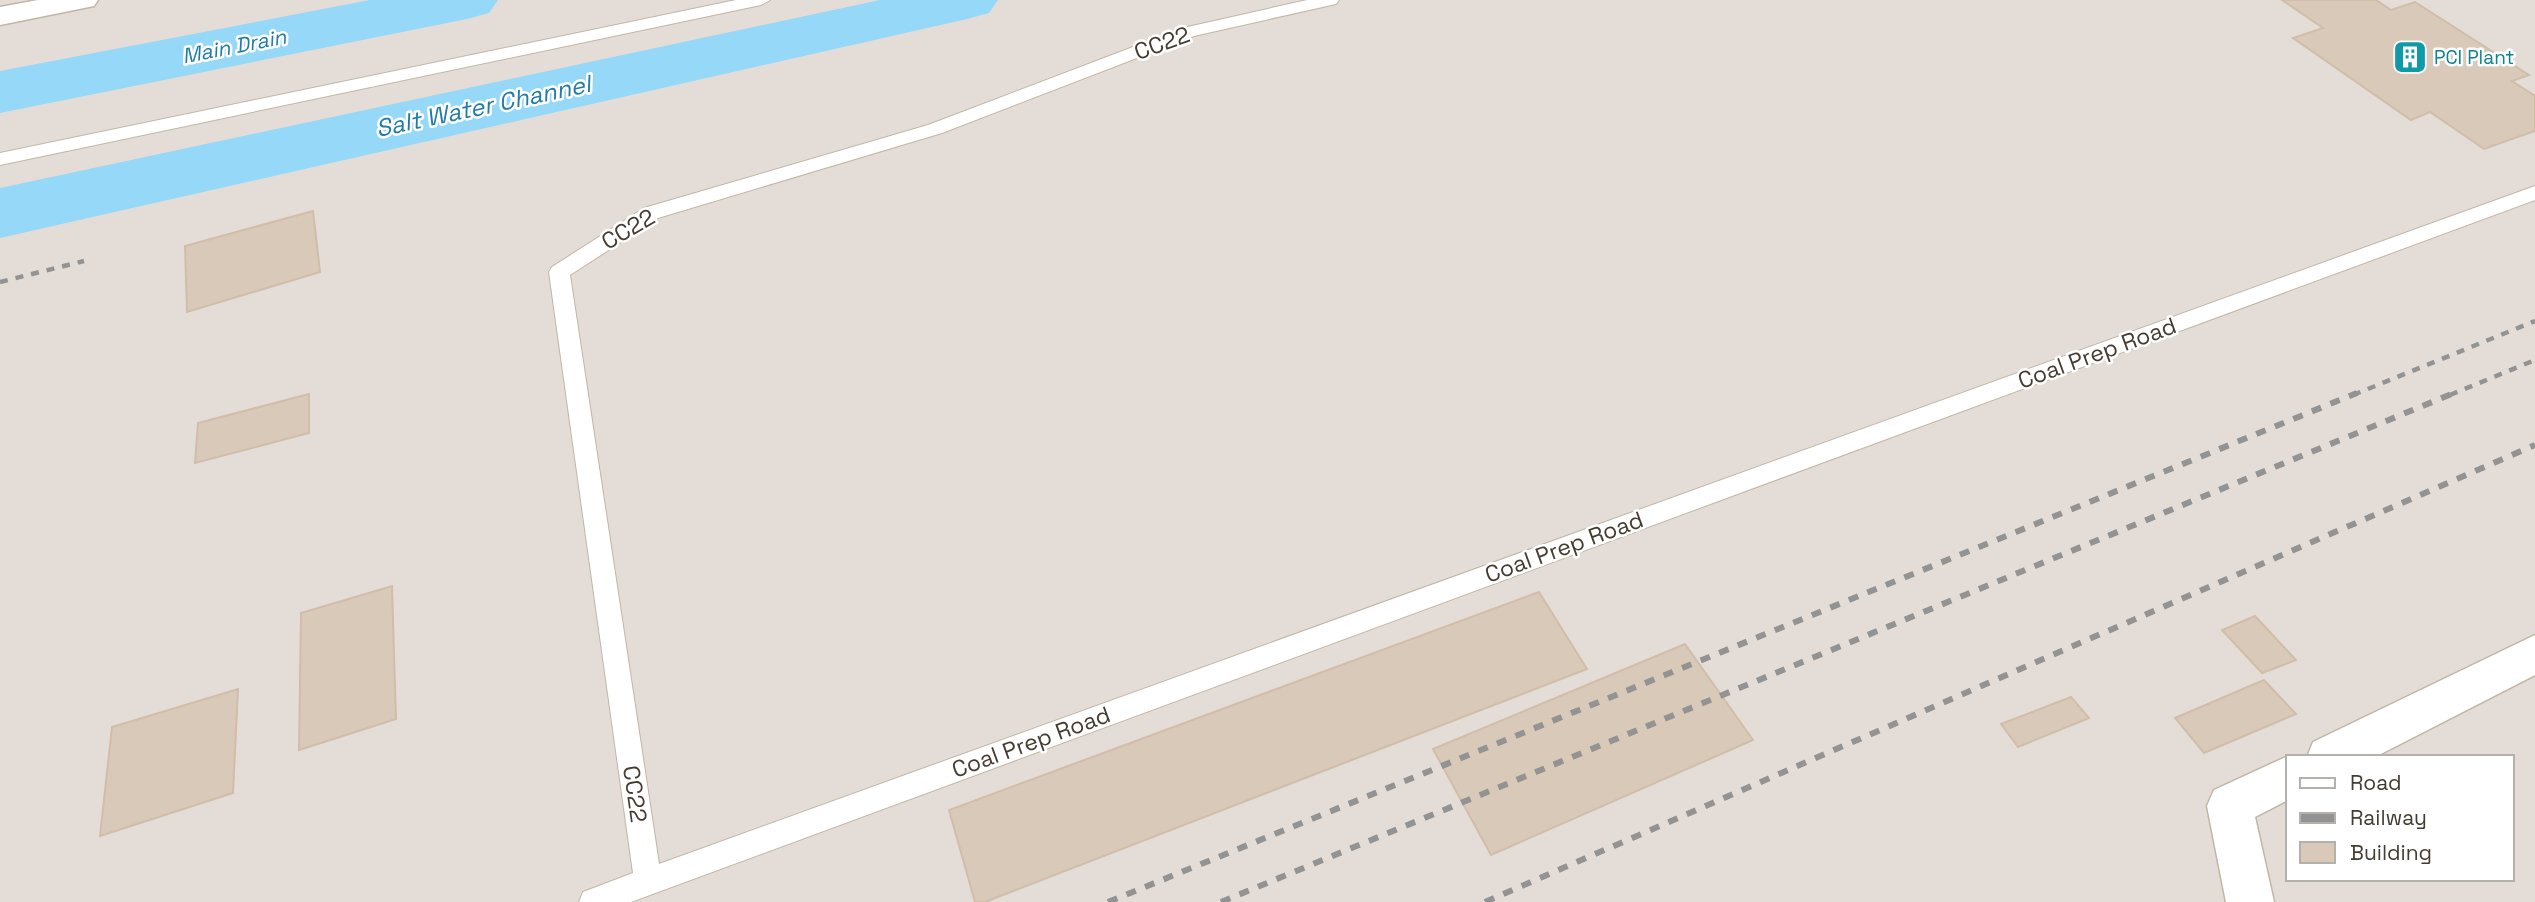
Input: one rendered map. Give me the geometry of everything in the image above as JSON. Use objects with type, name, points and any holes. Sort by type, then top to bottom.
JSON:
[{"type":"street","points":[[0,16],[84,0]]},
{"type":"street","points":[[2333,755],[2535,654]]},
{"type":"street","points":[[2250,902],[2230,806],[2286,778]]},
{"type":"lane","points":[[0,159],[761,0]]},
{"type":"lane","name":"CC22","points":[[648,882],[559,272],[651,213],[935,129],[1189,32],[1329,0]]},
{"type":"lane","name":"Coal Prep Road","points":[[593,902],[2535,193]]},
{"type":"shaded area","points":[[0,0],[2535,0],[2535,902],[0,902]]},
{"type":"building","name":"PCI Plant","points":[[2282,0],[2376,0],[2391,10],[2415,2],[2529,75],[2512,81],[2535,96],[2535,131],[2484,149],[2430,112],[2411,120],[2293,38],[2323,28]]},
{"type":"building","points":[[313,211],[320,272],[187,312],[185,246]]},
{"type":"building","points":[[309,394],[309,433],[195,463],[198,423]]},
{"type":"building","points":[[392,586],[396,719],[299,750],[301,613]]},
{"type":"building","points":[[1539,592],[1587,669],[985,902],[975,902],[949,810]]},
{"type":"building","points":[[2255,616],[2296,660],[2262,673],[2222,630]]},
{"type":"building","points":[[1685,644],[1753,740],[1491,855],[1433,749]]},
{"type":"building","points":[[2264,680],[2296,714],[2204,753],[2175,718]]},
{"type":"building","points":[[238,689],[233,793],[100,836],[112,727]]},
{"type":"building","points":[[2071,697],[2089,718],[2018,747],[2001,724]]},
{"type":"waterway","name":"Main Drain","points":[[0,92],[467,0]]},
{"type":"waterway","name":"Salt Water Channel","points":[[0,213],[967,0]]},
{"type":"railway","points":[[0,282],[84,261]]},
{"type":"railway","points":[[2353,395],[2535,321]]},
{"type":"railway","points":[[2450,395],[2535,360]]},
{"type":"railway","points":[[1108,902],[2357,393]]},
{"type":"railway","points":[[1221,902],[2454,393]]},
{"type":"railway","points":[[1485,902],[2535,445]]},
{"type":"place","name":"PCI Plant","points":[[2410,57]]}]
